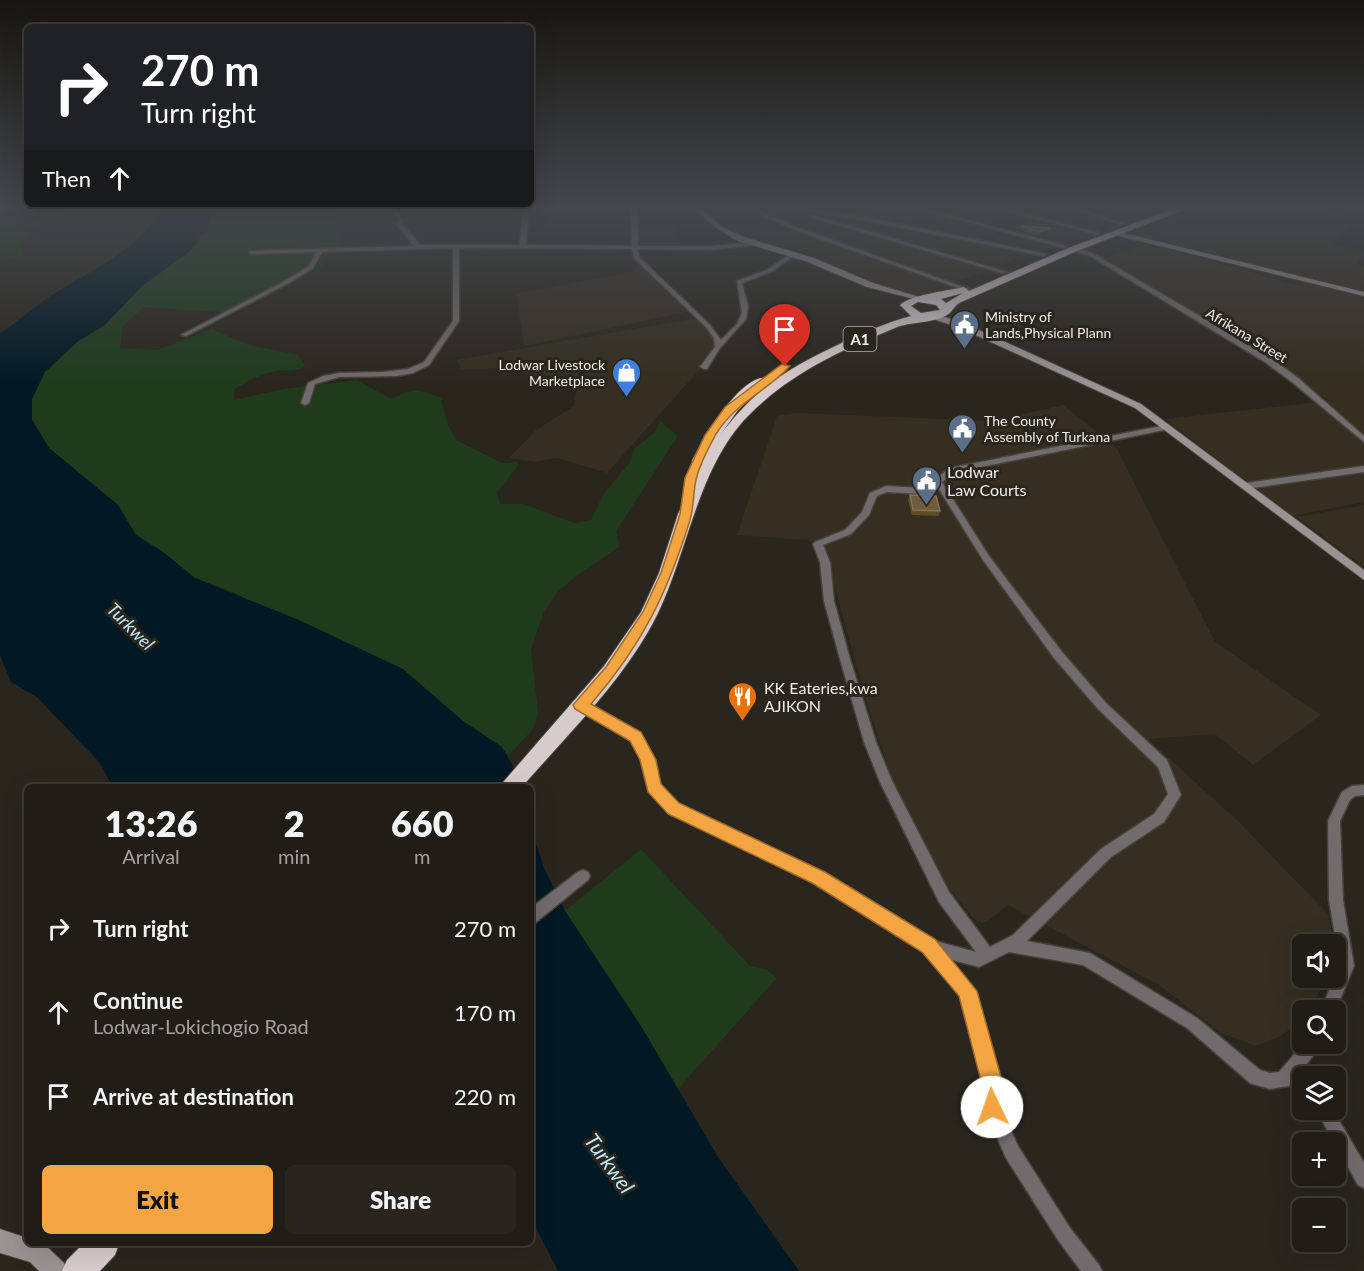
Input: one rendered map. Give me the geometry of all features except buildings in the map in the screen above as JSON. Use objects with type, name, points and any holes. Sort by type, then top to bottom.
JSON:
[{"type":"highway","name":"A1","points":[[686,514],[691,478],[710,435],[728,409],[796,358],[906,306],[910,300],[925,299],[966,289],[1016,266]]},
{"type":"highway","name":"A1","points":[[511,784],[611,671],[649,614],[667,573],[686,514],[720,445],[742,414],[778,382],[796,370],[893,324],[946,310],[955,302],[1030,266]]},
{"type":"highway","points":[[925,299],[940,302],[946,310]]},
{"type":"highway","points":[[906,306],[913,313],[929,316]]},
{"type":"highway","points":[[78,1271],[102,1246]]},
{"type":"main road","points":[[825,266],[888,290],[925,299]]},
{"type":"main road","points":[[1261,266],[1364,294]]},
{"type":"main road","points":[[888,290],[906,306]]},
{"type":"main road","points":[[946,310],[963,326]]},
{"type":"main road","points":[[929,316],[963,326],[1129,402],[1246,486],[1364,576]]},
{"type":"main road","points":[[0,1241],[37,1253],[56,1271]]},
{"type":"street","points":[[184,335],[287,282],[311,266]]},
{"type":"street","points":[[305,403],[312,383],[322,378],[348,372],[408,370],[428,362],[443,335],[456,321],[456,266]]},
{"type":"street","points":[[643,266],[708,326],[717,338],[718,347]]},
{"type":"street","points":[[704,368],[718,347],[743,324],[745,302],[739,282],[776,266]]},
{"type":"street","points":[[902,266],[966,289]]},
{"type":"street","points":[[984,266],[1004,272]]},
{"type":"street","name":"Afrikana Street","points":[[1111,266],[1268,360],[1295,380],[1364,440]]},
{"type":"street","points":[[987,955],[944,897],[886,782],[870,742],[845,659],[829,602],[825,562],[818,544],[848,532],[866,513],[873,495],[886,489],[920,492],[930,490],[946,473],[952,470],[1166,427]]},
{"type":"street","points":[[1246,486],[1364,469]]},
{"type":"street","points":[[581,705],[636,736],[648,760],[654,787],[674,808],[818,878],[928,946],[978,960],[1018,940],[1106,853],[1159,818],[1174,795],[1163,764],[1102,706],[1058,655],[986,558],[938,482]]},
{"type":"street","points":[[1333,1000],[1347,966],[1336,900],[1334,821],[1346,796],[1352,791],[1364,790]]},
{"type":"street","points":[[534,915],[583,876]]},
{"type":"street","points":[[1007,945],[1085,958],[1192,1023],[1247,1071],[1264,1080],[1283,1080],[1292,1076]]},
{"type":"street","points":[[928,946],[967,991],[990,1077],[992,1107],[1012,1152],[1064,1234],[1093,1271]]},
{"type":"street","points":[[1330,1120],[1364,1179]]},
{"type":"shaded area","points":[[636,266],[642,266],[691,311],[524,346],[516,294],[635,271]]},
{"type":"shaded area","points":[[837,266],[900,266],[961,289],[933,302]]},
{"type":"shaded area","points":[[909,266],[978,266],[990,270],[953,282]]},
{"type":"shaded area","points":[[1113,266],[1229,266],[1301,286],[1306,282],[1364,297],[1364,502],[1292,516],[1165,419],[1329,401],[1296,376]]},
{"type":"shaded area","points":[[1256,266],[1364,266],[1364,293]]},
{"type":"shaded area","name":"Lodwar Livestock Marketplace","points":[[697,318],[710,330],[715,345],[709,359],[607,473],[557,458],[534,462],[509,458],[536,430],[574,406],[577,387],[503,368],[462,369],[457,360]]},
{"type":"shaded area","points":[[1063,405],[1116,447],[1215,642],[1321,715],[1253,765],[1215,734],[1148,739],[1240,823],[1329,915],[1332,934],[1292,934],[1292,988],[1321,988],[1316,1000],[1292,1000],[1292,1028],[1279,1037],[1256,1046],[1221,1033],[1159,985],[1008,905],[982,923],[974,919],[939,876],[899,800],[866,700],[822,541],[737,535],[777,416],[797,413],[994,421]]},
{"type":"shaded area","points":[[1364,505],[1364,567],[1297,517]]},
{"type":"green space","points":[[169,266],[321,266],[232,313],[144,307],[123,326],[120,348],[157,350],[212,329],[248,345],[298,355],[305,366],[266,373],[257,377],[235,389],[234,400],[284,389],[357,380],[391,399],[411,391],[421,391],[441,398],[447,423],[456,440],[502,463],[516,462],[519,465],[497,492],[500,504],[523,504],[574,523],[591,520],[603,495],[630,462],[634,449],[655,432],[660,421],[678,436],[616,531],[620,546],[558,591],[544,612],[531,649],[538,713],[533,729],[508,756],[502,747],[463,721],[233,592],[195,578],[163,552],[136,535],[118,505],[49,448],[32,419],[32,399],[45,372],[77,342],[118,311],[142,286]]},
{"type":"green space","points":[[641,849],[750,966],[767,970],[777,978],[678,1089],[641,1026],[565,911]]},
{"type":"water","name":"Turkwel","points":[[99,266],[169,266],[142,286],[105,325],[77,342],[45,372],[32,399],[32,420],[49,448],[118,505],[136,535],[163,552],[195,578],[299,620],[403,669],[463,721],[502,747],[512,764],[518,784],[111,784],[99,762],[37,697],[11,682],[0,655],[0,333],[49,297]]},
{"type":"water","name":"Turkwel","points":[[534,837],[544,868],[565,911],[641,1026],[718,1157],[799,1271],[558,1271],[534,1224]]},
{"type":"place","name":"Ministry of Lands,Physical Plann","points":[[964,350]]},
{"type":"place","name":"Lodwar Livestock Marketplace","points":[[626,398]]},
{"type":"place","name":"The County Assembly of Turkana","points":[[963,454]]},
{"type":"place","name":"Lodwar Law Courts","points":[[926,506]]},
{"type":"place","name":"KK Eateries,kwa AJIKON","points":[[743,722]]},
{"type":"route","points":[[785,366],[751,389],[728,409],[710,435],[691,478],[686,514],[667,573],[649,614],[611,671],[581,705],[636,736],[648,760],[654,787],[674,808],[818,878],[928,946],[967,991],[990,1077],[992,1107]]}]
